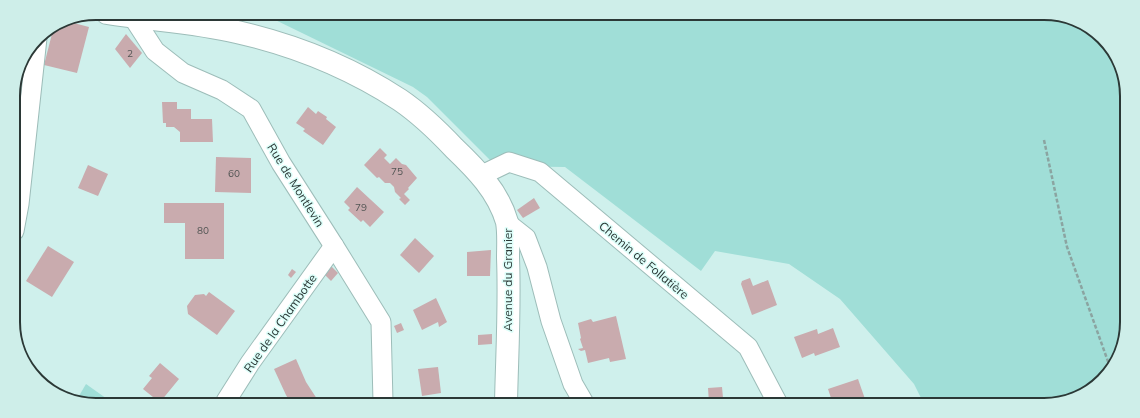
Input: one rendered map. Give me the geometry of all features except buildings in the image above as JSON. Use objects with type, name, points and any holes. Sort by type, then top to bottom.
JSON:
[{"type":"main road","name":"Avenue du Granier","points":[[162,20],[237,32],[303,51],[350,71],[400,101],[440,134],[482,175],[497,199],[507,223],[509,271],[506,398]]},
{"type":"street","name":"Rue de Montlevin","points":[[135,20],[155,51],[183,73],[222,90],[251,109],[281,163],[381,322],[383,398]]},
{"type":"street","points":[[20,195],[37,49]]},
{"type":"street","name":"Chemin de Follatière","points":[[482,175],[509,162],[540,172],[748,347],[775,398]]},
{"type":"street","points":[[507,223],[526,238],[537,267],[551,321],[573,384],[581,398]]},
{"type":"street","name":"Rue de la Chambotte","points":[[228,398],[250,363],[334,246]]},
{"type":"path","points":[[1044,140],[1067,248],[1108,362]]},
{"type":"shaded area","points":[[275,20],[1049,20],[1069,24],[1086,33],[1101,46],[1112,62],[1119,81],[1120,322],[1119,337],[1116,347],[1112,356],[1098,376],[1082,388],[1059,397],[921,398],[914,384],[840,299],[789,264],[715,251],[701,271],[565,167],[496,166],[427,97],[413,87]]},
{"type":"shaded area","points":[[86,384],[106,398],[96,398],[79,396]]}]
